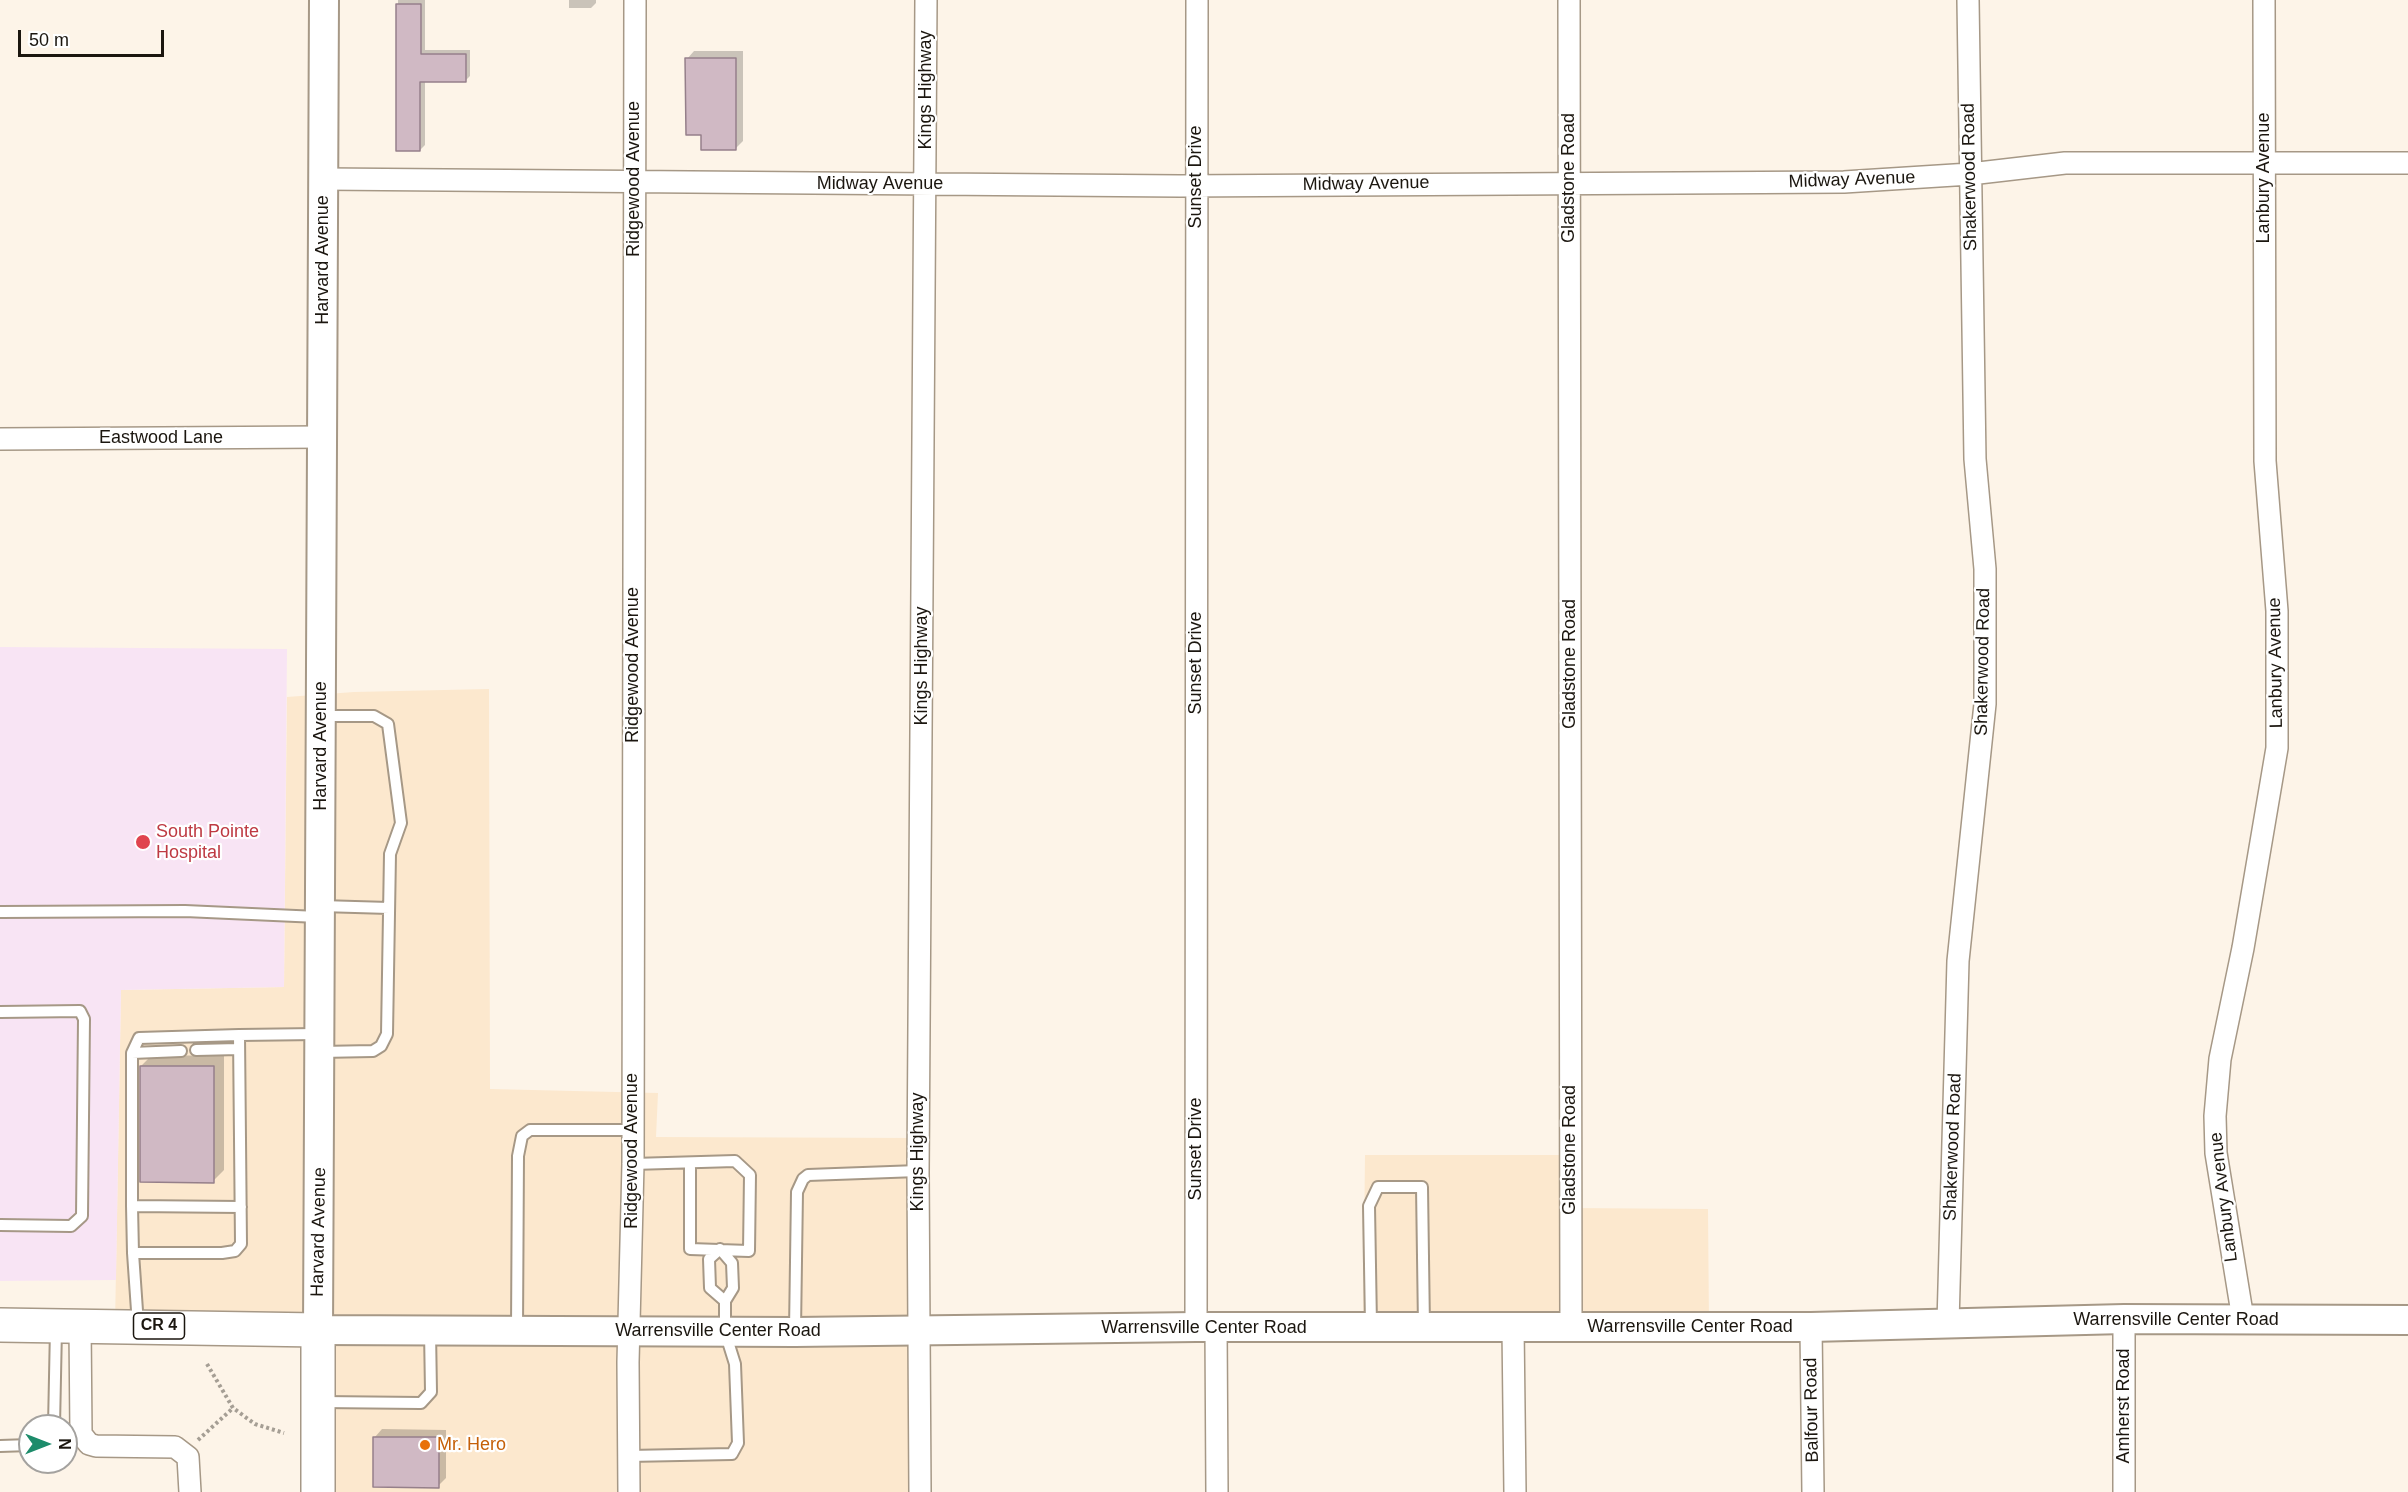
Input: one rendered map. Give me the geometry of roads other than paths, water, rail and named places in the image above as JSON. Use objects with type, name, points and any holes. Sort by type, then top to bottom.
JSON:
[{"type":"main road","name":"Harvard Avenue","points":[[318,1492],[324,0]]},
{"type":"main road","name":"Warrensville Center Road","points":[[0,1325],[138,1325],[430,1331],[795,1332],[1206,1327],[1811,1327],[2124,1319],[2408,1320]]},
{"type":"street","name":"Ridgewood Avenue","points":[[628,1492],[633,1164],[635,0]]},
{"type":"street","name":"Kings Highway","points":[[920,1492],[918,1171],[926,0]]},
{"type":"street","name":"Sunset Drive","points":[[1197,0],[1196,186],[1206,1327],[1217,1492]]},
{"type":"street","name":"Gladstone Road","points":[[1569,0],[1571,1327]]},
{"type":"street","name":"Shakerwood Road","points":[[1948,1323],[1958,961],[1985,704],[1985,569],[1975,459],[1968,0]]},
{"type":"street","name":"Lanbury Avenue","points":[[2243,1319],[2216,1153],[2215,1116],[2220,1059],[2243,948],[2277,748],[2277,611],[2265,461],[2264,0]]},
{"type":"street","name":"Midway Avenue","points":[[323,179],[1196,186],[1844,182],[1970,174],[2065,163],[2408,163]]},
{"type":"street","name":"Eastwood Lane","points":[[0,439],[323,437]]},
{"type":"street","name":"Amherst Road","points":[[2124,1319],[2124,1492]]},
{"type":"street","points":[[68,1325],[81,1434],[89,1444],[175,1447],[188,1456],[191,1469],[190,1492]]},
{"type":"street","points":[[1513,1327],[1515,1492]]},
{"type":"street","name":"Balfour Road","points":[[1811,1327],[1813,1492]]},
{"type":"lane","points":[[138,1325],[133,1253],[132,1053],[140,1038],[239,1035],[373,1051],[381,1046],[387,1034],[390,854],[401,824],[388,724],[374,716],[322,716]]},
{"type":"lane","points":[[0,912],[321,912],[389,908]]},
{"type":"lane","points":[[0,1012],[80,1011],[84,1019],[82,1216],[71,1226],[0,1226]]},
{"type":"lane","points":[[133,1253],[235,1251],[241,1244],[239,1035]]},
{"type":"lane","points":[[196,1050],[239,1049]]},
{"type":"lane","points":[[132,1053],[181,1051]]},
{"type":"lane","points":[[517,1330],[518,1156],[522,1136],[530,1130],[633,1130]]},
{"type":"lane","points":[[633,1164],[690,1162],[735,1161],[750,1175],[749,1251],[690,1249],[690,1162]]},
{"type":"lane","points":[[795,1332],[796,1202],[797,1192],[803,1179],[808,1174],[918,1171]]},
{"type":"lane","points":[[1371,1327],[1369,1206],[1378,1187],[1422,1187],[1424,1327]]},
{"type":"lane","points":[[132,1206],[241,1207]]},
{"type":"lane","points":[[720,1249],[709,1259],[710,1288],[725,1300]]},
{"type":"lane","points":[[628,1456],[732,1454],[738,1443],[735,1364],[725,1332],[725,1300],[733,1288],[732,1263],[720,1249]]},
{"type":"lane","points":[[56,1414],[68,1325]]},
{"type":"lane","points":[[318,1402],[421,1403],[431,1392],[430,1331]]},
{"type":"lane","points":[[0,1446],[18,1445]]},
{"type":"place","name":"South Pointe Hospital","points":[[143,842]]},
{"type":"place","name":"Mr. Hero","points":[[425,1445]]}]
